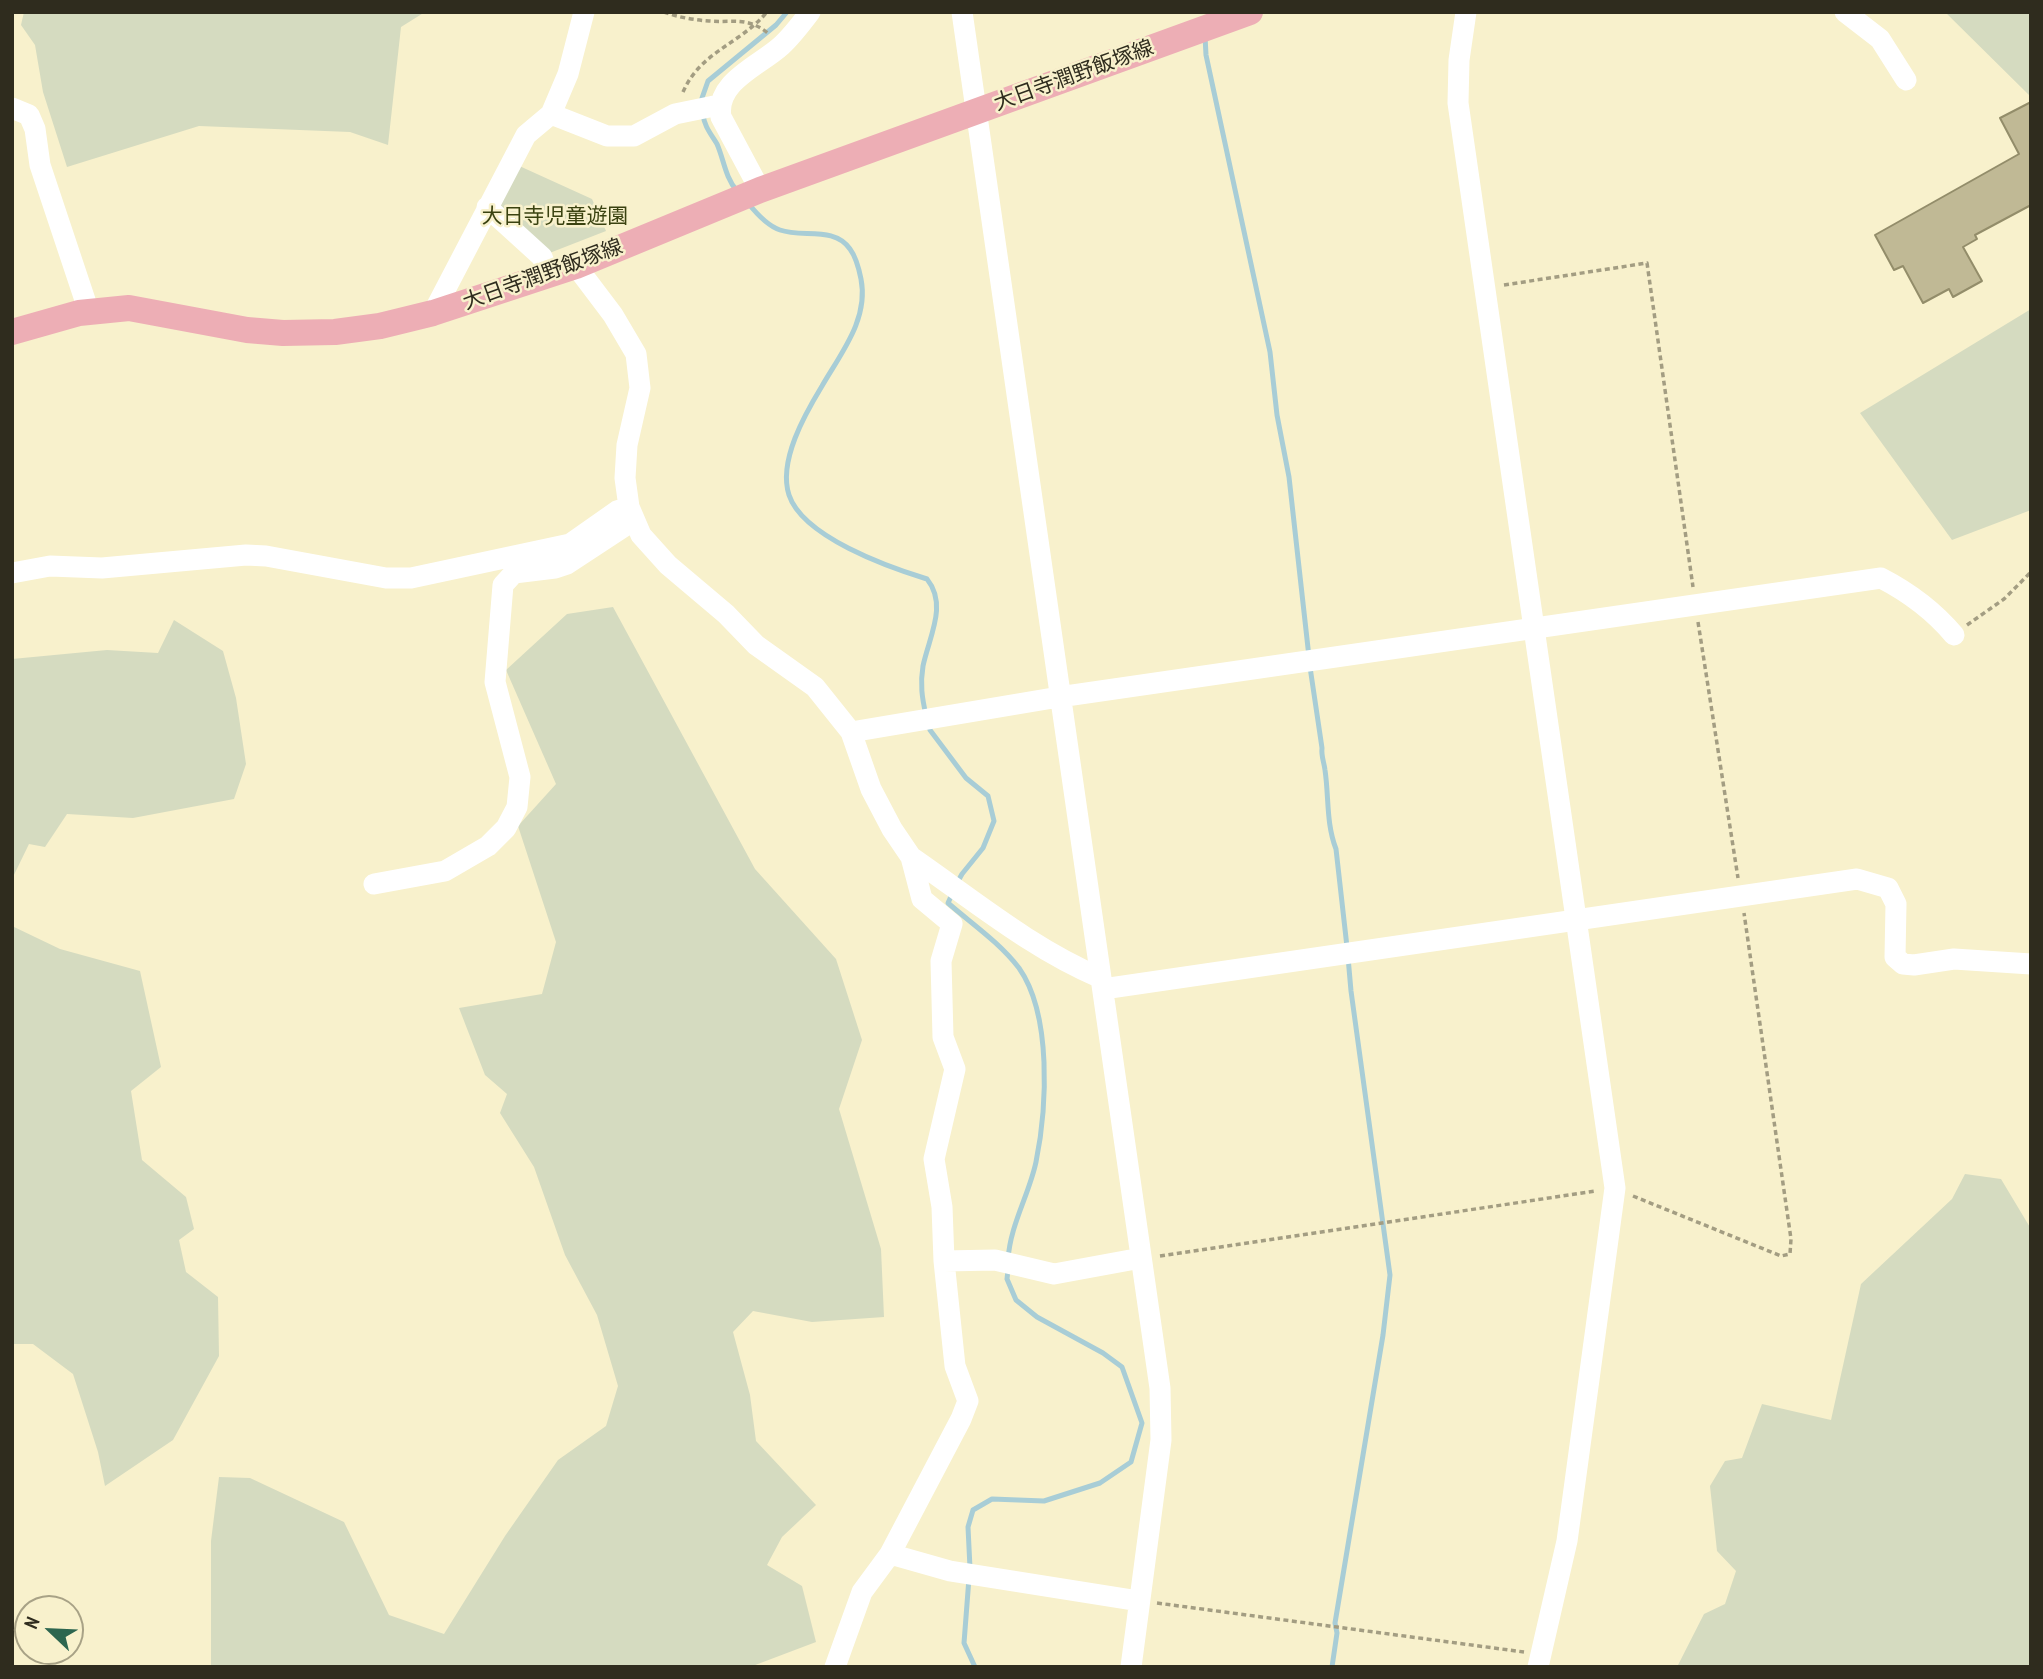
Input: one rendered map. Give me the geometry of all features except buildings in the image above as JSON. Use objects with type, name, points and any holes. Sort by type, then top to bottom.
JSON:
[{"type":"main road","name":"大日寺潤野飯塚線","points":[[12,332],[89,312],[128,308],[247,330],[283,333],[335,332],[380,326],[433,313],[576,266],[760,190],[1250,12]]},
{"type":"street","points":[[433,313],[526,135],[551,114],[568,74],[584,12]]},
{"type":"street","points":[[760,190],[721,117],[719,105],[726,90],[782,45],[810,12]]},
{"type":"street","points":[[962,12],[1160,1388],[1161,1440],[1131,1667]]},
{"type":"street","points":[[1466,12],[1458,103],[1615,1188],[1567,1541],[1539,1660]]},
{"type":"street","points":[[1844,12],[1880,39],[1906,80]]},
{"type":"street","points":[[551,114],[607,136],[634,136],[675,114],[719,105]]},
{"type":"street","points":[[12,108],[29,115],[35,129],[40,165],[89,312]]},
{"type":"street","points":[[487,207],[542,257],[549,275]]},
{"type":"street","points":[[576,266],[613,315],[636,354],[640,388],[627,445],[625,478],[632,513],[641,535],[668,565],[726,614],[756,645],[815,687],[851,732],[871,789],[892,829],[911,857],[922,900],[952,924],[941,961],[941,974],[943,1038],[955,1069],[934,1158],[942,1207],[944,1261],[955,1366],[968,1401],[890,1555],[862,1592],[835,1667]]},
{"type":"street","points":[[12,573],[50,566],[102,568],[246,555],[266,556],[386,578],[411,578],[570,544],[617,511],[632,513]]},
{"type":"street","points":[[374,884],[444,871],[488,846],[506,828],[517,807],[520,777],[495,682],[503,585],[514,573],[567,564],[632,513]]},
{"type":"street","points":[[851,732],[1059,697],[1881,578],[1908,592],[1939,616],[1954,635]]},
{"type":"street","points":[[911,857],[1031,940],[1102,983],[1576,922],[1857,879],[1888,888],[1896,904],[1895,957],[1903,964],[1954,959],[2031,964]]},
{"type":"street","points":[[944,1261],[995,1260],[1054,1274],[1141,1258]]},
{"type":"street","points":[[890,1555],[950,1571],[1139,1601]]},
{"type":"path","points":[[664,12],[709,21],[757,24]]},
{"type":"path","points":[[687,111],[683,93],[691,75],[703,62],[757,24],[768,12]]},
{"type":"path","points":[[1141,1258],[1615,1188],[1781,1256],[1790,1254],[1791,1239],[1647,263],[1484,288]]},
{"type":"path","points":[[1954,635],[2004,599],[2031,572]]},
{"type":"path","points":[[1139,1601],[1539,1660]]},
{"type":"green space","points":[[24,12],[425,12],[401,27],[388,145],[350,132],[199,126],[67,167],[43,92],[35,45],[21,25]]},
{"type":"green space","points":[[1945,12],[2031,12],[2031,97]]},
{"type":"green space","name":"大日寺児童遊園","points":[[515,164],[592,199],[606,231],[547,254],[497,208]]},
{"type":"green space","points":[[2031,309],[2031,510],[1952,540],[1860,413]]},
{"type":"green space","points":[[613,607],[755,869],[836,959],[862,1040],[839,1109],[881,1249],[884,1317],[812,1322],[753,1311],[733,1332],[750,1395],[756,1441],[816,1505],[782,1537],[767,1565],[802,1586],[816,1642],[750,1667],[211,1667],[211,1541],[219,1477],[250,1478],[344,1522],[389,1615],[444,1634],[505,1536],[558,1460],[606,1426],[618,1386],[597,1315],[565,1255],[534,1167],[500,1113],[507,1094],[485,1075],[459,1008],[542,994],[556,942],[518,826],[556,784],[506,670],[567,614]]},
{"type":"green space","points":[[174,620],[223,651],[236,698],[246,764],[234,799],[133,818],[67,814],[45,847],[29,844],[12,879],[12,659],[107,650],[158,653]]},
{"type":"green space","points":[[12,926],[60,949],[140,971],[161,1067],[131,1091],[142,1160],[186,1197],[194,1229],[179,1240],[186,1272],[218,1297],[219,1356],[173,1440],[105,1486],[98,1452],[73,1374],[33,1344],[12,1344]]},
{"type":"green space","points":[[1965,1174],[2001,1179],[2031,1229],[2031,1667],[1677,1667],[1704,1614],[1725,1604],[1736,1571],[1717,1551],[1710,1486],[1725,1461],[1742,1458],[1762,1404],[1831,1420],[1861,1284],[1952,1199]]},
{"type":"waterway","points":[[702,105],[708,81],[776,25],[787,12]]},
{"type":"waterway","points":[[1205,36],[1206,55],[1270,352],[1277,415],[1289,477],[1309,657]]},
{"type":"waterway","points":[[703,114],[706,126],[717,144],[730,180],[737,191]]},
{"type":"waterway","points":[[748,203],[758,215],[780,230],[836,237],[850,249],[857,263],[862,294],[857,322],[801,424],[790,453],[787,482],[789,495],[797,510],[811,524],[829,537],[870,558],[927,579],[933,589],[937,610],[922,679],[926,715]]},
{"type":"waterway","points":[[1310,667],[1347,947]]},
{"type":"waterway","points":[[929,724],[930,730],[966,778],[988,796],[994,821],[983,848],[957,883]]},
{"type":"waterway","points":[[953,892],[948,903],[994,942],[1019,968],[1030,988],[1042,1036],[1044,1089],[1040,1140],[1033,1174],[1012,1235],[1008,1260]]},
{"type":"waterway","points":[[1332,1667],[1337,1633],[1335,1623],[1383,1335],[1390,1275],[1348,957]]},
{"type":"waterway","points":[[970,1568],[968,1527],[973,1510],[992,1499],[1044,1501],[1100,1483],[1131,1462],[1142,1423],[1122,1367],[1103,1353],[1037,1317],[1016,1300],[1007,1279],[1008,1270]]},
{"type":"waterway","points":[[969,1578],[964,1643],[975,1667]]}]
